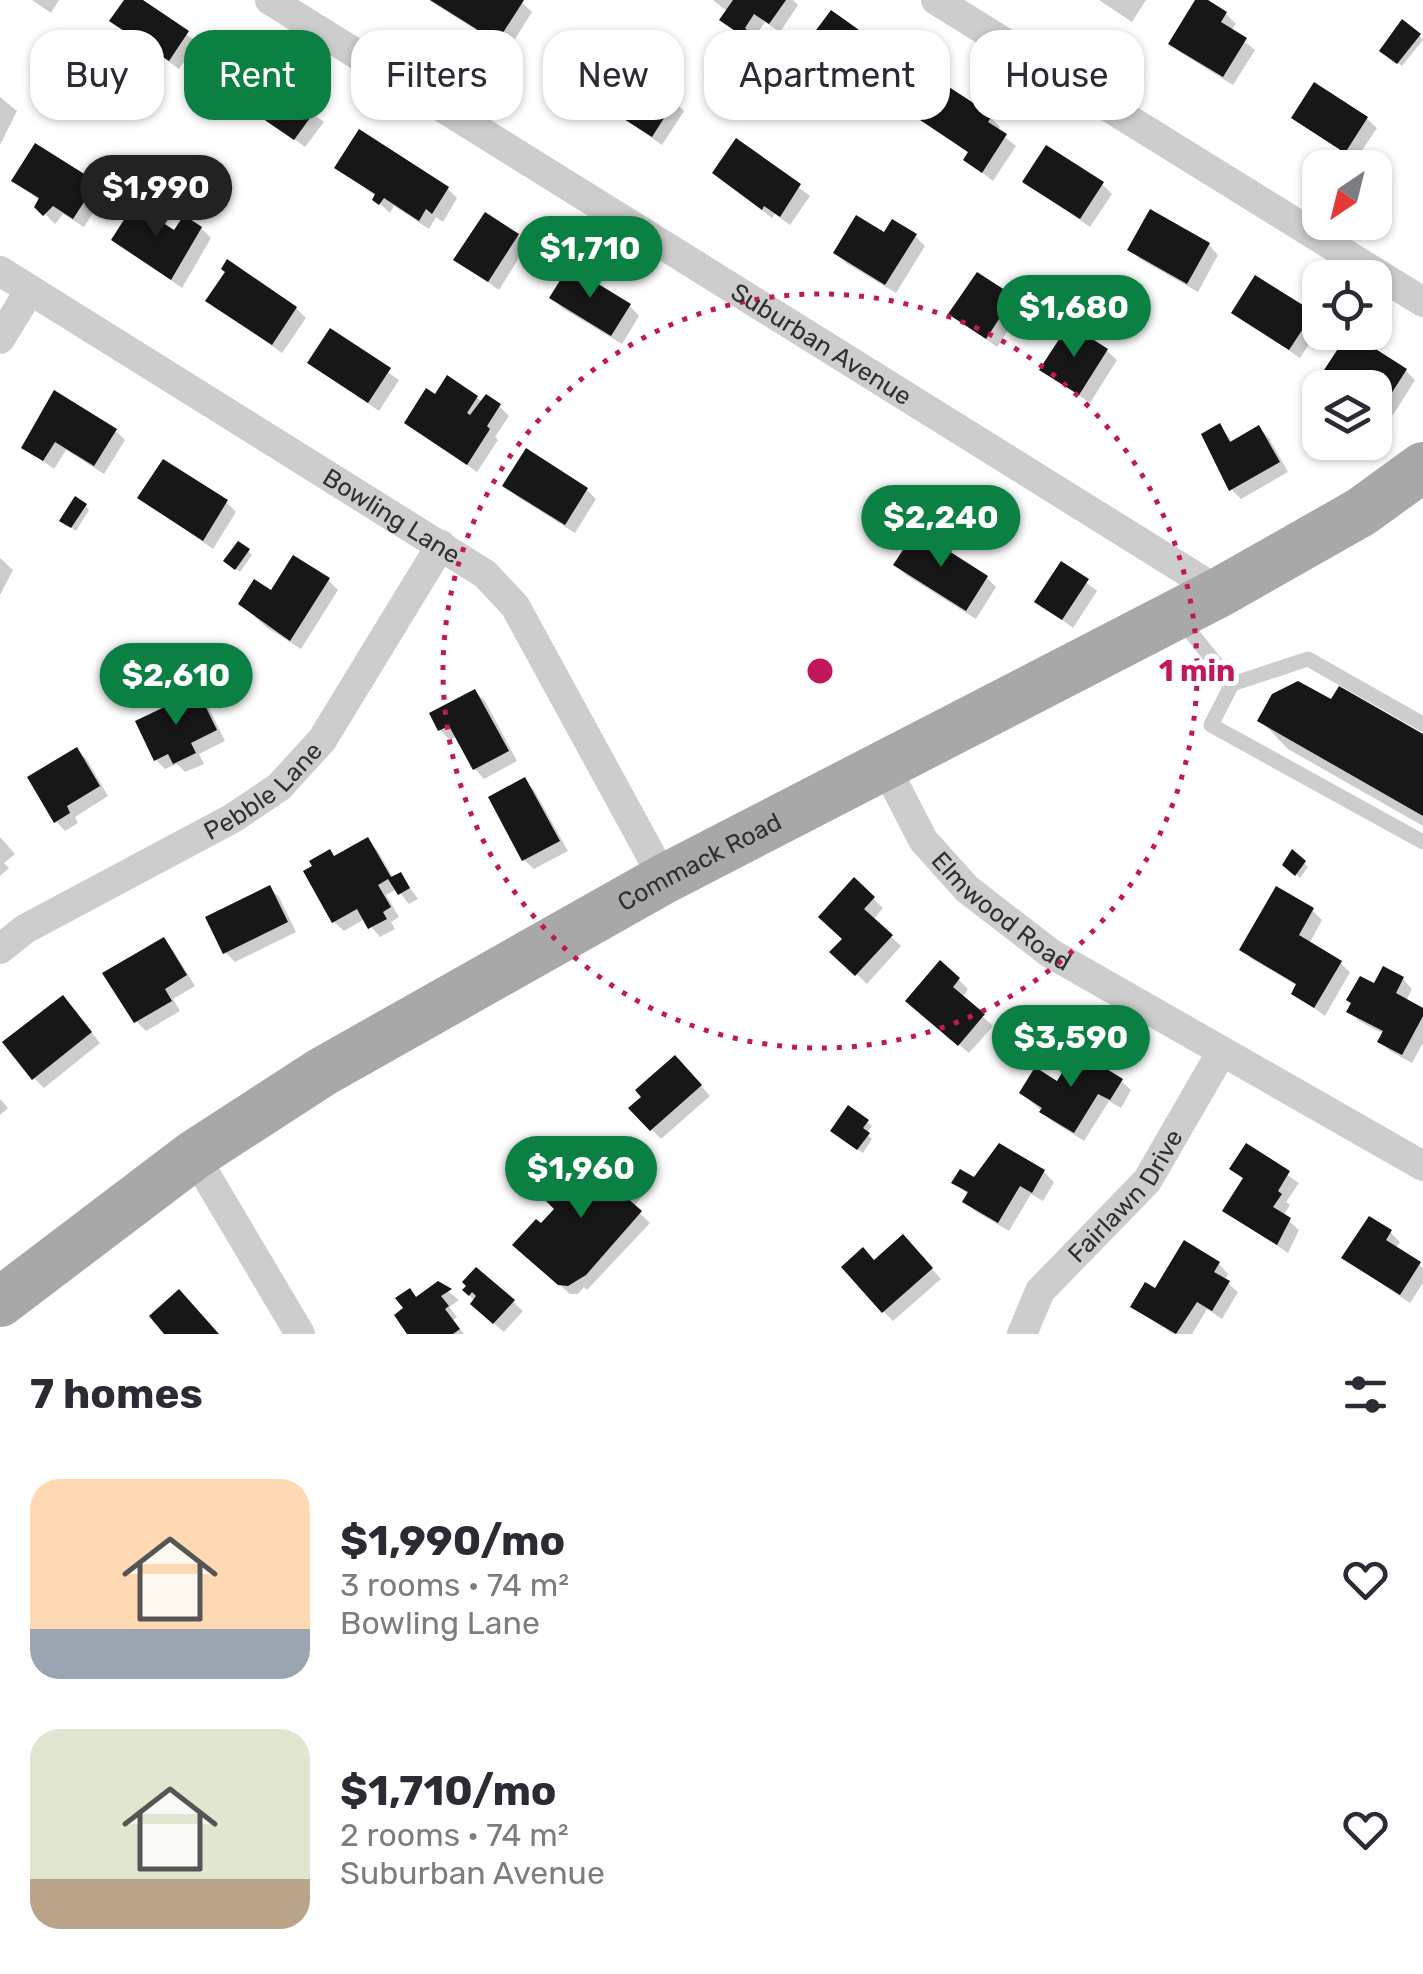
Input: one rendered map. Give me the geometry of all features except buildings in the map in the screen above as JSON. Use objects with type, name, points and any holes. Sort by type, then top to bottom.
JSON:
[{"type":"main road","name":"Commack Road","points":[[0,1302],[194,1155],[336,1064],[664,879],[1220,592],[1360,512],[1423,467]]},
{"type":"street","name":"Suburban Avenue","points":[[270,0],[1220,592]]},
{"type":"street","points":[[936,0],[1423,302]]},
{"type":"street","name":"Bowling Lane","points":[[0,271],[486,574],[515,606],[664,879]]},
{"type":"street","points":[[0,339],[30,290]]},
{"type":"street","name":"Pebble Lane","points":[[0,950],[26,929],[232,818],[278,786],[322,740],[440,545]]},
{"type":"street","name":"Elmwood Road","points":[[884,764],[923,840],[967,889],[1050,953],[1423,1166]]},
{"type":"street","name":"Fairlawn Drive","points":[[1022,1334],[1040,1291],[1147,1181],[1221,1053]]},
{"type":"street","points":[[194,1155],[300,1334]]},
{"type":"lane","points":[[1176,614],[1232,684]]},
{"type":"lane","points":[[1423,724],[1308,659],[1232,684],[1211,724],[1423,842]]}]
